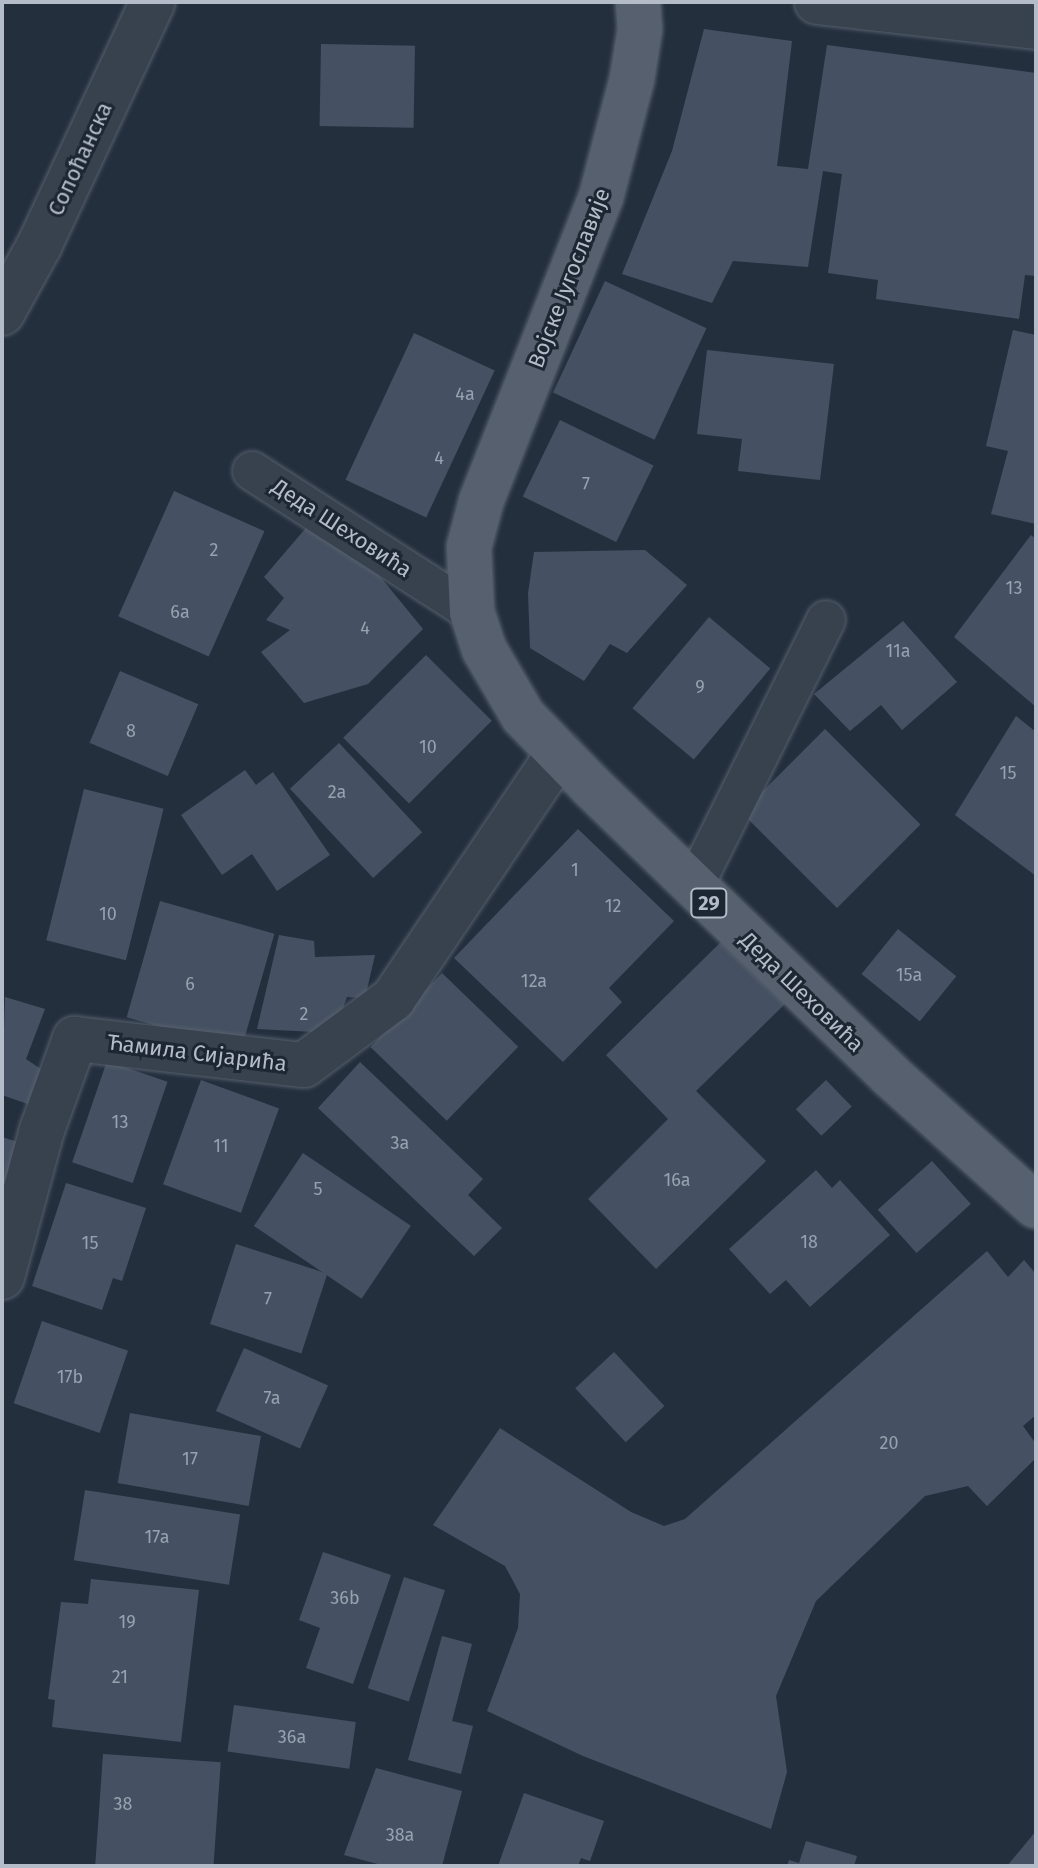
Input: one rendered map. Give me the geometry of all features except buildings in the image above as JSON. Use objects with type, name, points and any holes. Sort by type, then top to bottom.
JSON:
[{"type":"main road","name":"Војске Југославије","points":[[469,547],[481,502],[605,182],[632,79],[640,29],[638,2]]},
{"type":"main road","name":"Деда Шеховића","points":[[469,547],[472,612],[496,676],[523,716],[693,888],[1036,1206]]},
{"type":"street","name":"Сопоћанска","points":[[2,313],[21,254],[153,2]]},
{"type":"street","points":[[817,2],[1036,27]]},
{"type":"street","name":"Ћамила Сијарића","points":[[2,1277],[42,1130],[75,1039],[304,1065],[393,999],[559,753]]},
{"type":"lane","name":"Деда Шеховића","points":[[252,471],[472,612]]},
{"type":"lane","points":[[693,888],[826,620]]}]
